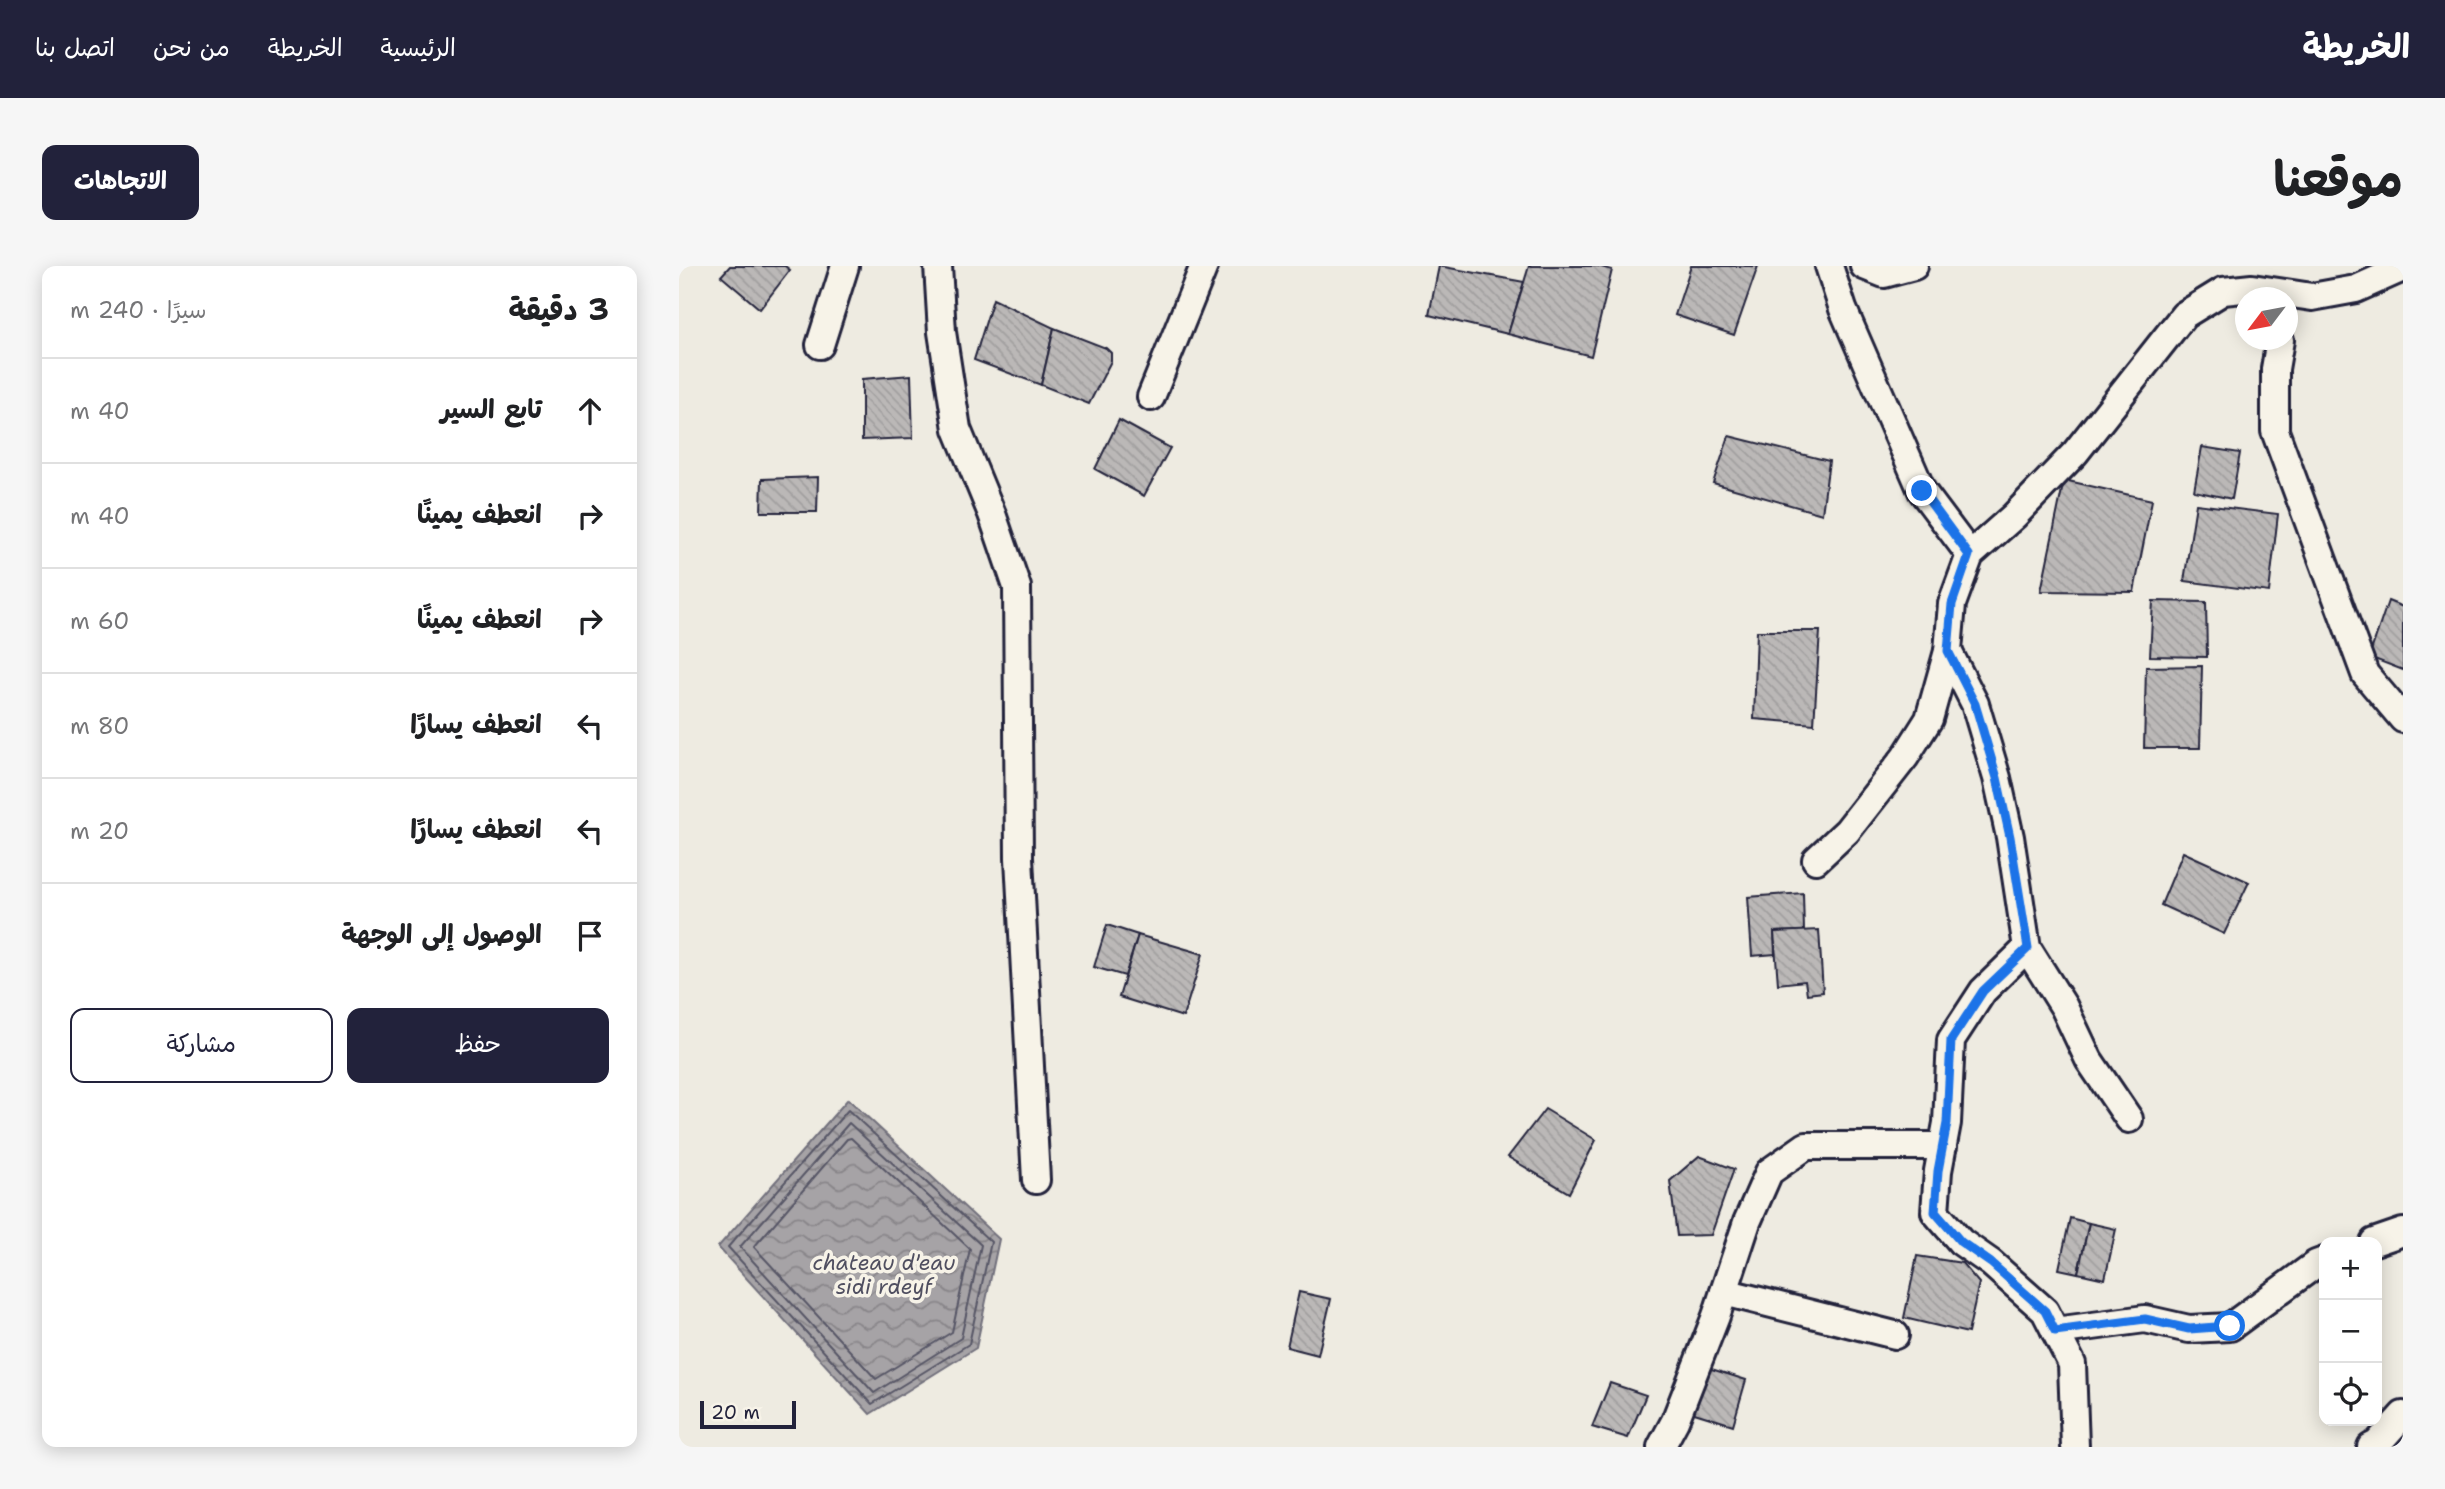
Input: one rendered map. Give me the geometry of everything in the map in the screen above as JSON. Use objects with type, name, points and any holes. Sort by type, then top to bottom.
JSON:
[{"type":"street","points":[[820,345],[845,266]]},
{"type":"street","points":[[938,266],[942,332],[957,429],[992,514],[1017,587],[1019,858],[1036,1180]]},
{"type":"street","points":[[1151,397],[1204,266]]},
{"type":"street","points":[[1829,266],[1843,309],[1922,491],[1969,555]]},
{"type":"street","points":[[1864,266],[1884,274],[1914,266]]},
{"type":"street","points":[[2298,296],[2312,297],[2356,289],[2403,268]]},
{"type":"street","points":[[1816,860],[1847,831],[1905,757],[1930,719],[1948,651],[1952,604],[1969,555],[2014,516],[2075,453],[2184,315],[2223,291],[2235,290]]},
{"type":"street","points":[[2278,350],[2275,369],[2275,431],[2365,674],[2403,719]]},
{"type":"street","points":[[1948,651],[1975,704],[1997,778],[2010,837],[2028,948],[2064,1007],[2089,1060],[2129,1119]]},
{"type":"street","points":[[2028,948],[1983,991],[1951,1040],[1947,1123],[1938,1171],[1935,1212],[1961,1242],[1991,1263],[2045,1311],[2072,1364],[2075,1447]]},
{"type":"street","points":[[1661,1447],[1675,1421],[1724,1292],[1747,1222],[1769,1172],[1807,1146],[1943,1146]]},
{"type":"street","points":[[2382,1239],[2403,1232]]},
{"type":"street","points":[[2055,1331],[2145,1319],[2189,1329],[2230,1326],[2319,1263]]},
{"type":"street","points":[[1724,1292],[1895,1335]]},
{"type":"street","points":[[2371,1447],[2377,1444],[2403,1415]]},
{"type":"water","name":"chateau d'eau sidi rdeyf","points":[[848,1099],[999,1239],[976,1348],[870,1414],[718,1247]]},
{"type":"building","points":[[730,266],[785,266],[790,270],[760,309],[721,276]]},
{"type":"building","points":[[1439,266],[1524,282],[1508,334],[1429,315]]},
{"type":"building","points":[[1529,266],[1598,266],[1612,270],[1591,356],[1508,334]]},
{"type":"building","points":[[1691,266],[1758,266],[1734,335],[1675,315]]},
{"type":"building","points":[[993,299],[1054,328],[1041,385],[974,360]]},
{"type":"building","points":[[1054,328],[1106,348],[1111,353],[1111,361],[1089,404],[1041,385]]},
{"type":"building","points":[[911,375],[913,438],[862,440],[862,379]]},
{"type":"building","points":[[1119,420],[1170,448],[1144,496],[1095,469]]},
{"type":"building","points":[[1729,436],[1829,461],[1822,514],[1713,483]]},
{"type":"building","points":[[2202,447],[2240,453],[2232,499],[2194,491]]},
{"type":"building","points":[[818,477],[817,512],[761,512],[762,479]]},
{"type":"building","points":[[2064,480],[2152,500],[2134,592],[2041,591]]},
{"type":"building","points":[[2196,504],[2278,514],[2269,592],[2184,581]]},
{"type":"building","points":[[2153,601],[2206,602],[2207,657],[2150,656]]},
{"type":"building","points":[[2388,601],[2403,607],[2403,670],[2369,657]]},
{"type":"building","points":[[1757,631],[1820,631],[1814,724],[1754,719]]},
{"type":"building","points":[[2202,666],[2200,748],[2144,748],[2146,667]]},
{"type":"building","points":[[2183,852],[2249,882],[2224,934],[2161,905]]},
{"type":"building","points":[[1803,893],[1804,931],[1774,932],[1775,954],[1752,956],[1748,897]]},
{"type":"building","points":[[1107,925],[1138,935],[1125,976],[1094,967]]},
{"type":"building","points":[[1819,930],[1823,992],[1807,994],[1805,981],[1778,984],[1774,932]]},
{"type":"building","points":[[1138,935],[1203,954],[1183,1017],[1119,997]]},
{"type":"building","points":[[1545,1109],[1596,1140],[1569,1193],[1508,1157]]},
{"type":"building","points":[[1699,1156],[1734,1169],[1711,1235],[1677,1236],[1670,1181]]},
{"type":"building","points":[[2070,1218],[2089,1223],[2078,1273],[2059,1269]]},
{"type":"building","points":[[2089,1223],[2116,1229],[2105,1279],[2078,1273]]},
{"type":"building","points":[[1917,1256],[1962,1263],[1979,1283],[1968,1333],[1904,1318]]},
{"type":"building","points":[[1299,1292],[1331,1299],[1318,1355],[1287,1347]]},
{"type":"building","points":[[1702,1366],[1746,1380],[1733,1425],[1688,1411]]},
{"type":"building","points":[[1610,1383],[1646,1395],[1628,1438],[1592,1427]]},
{"type":"route","points":[[1922,491],[1969,555],[1952,604],[1948,651],[1975,704],[1997,778],[2010,837],[2028,948],[1983,991],[1951,1040],[1947,1123],[1938,1171],[1935,1212],[1961,1242],[1991,1263],[2045,1311],[2055,1331],[2145,1319],[2189,1329],[2230,1326]]}]
